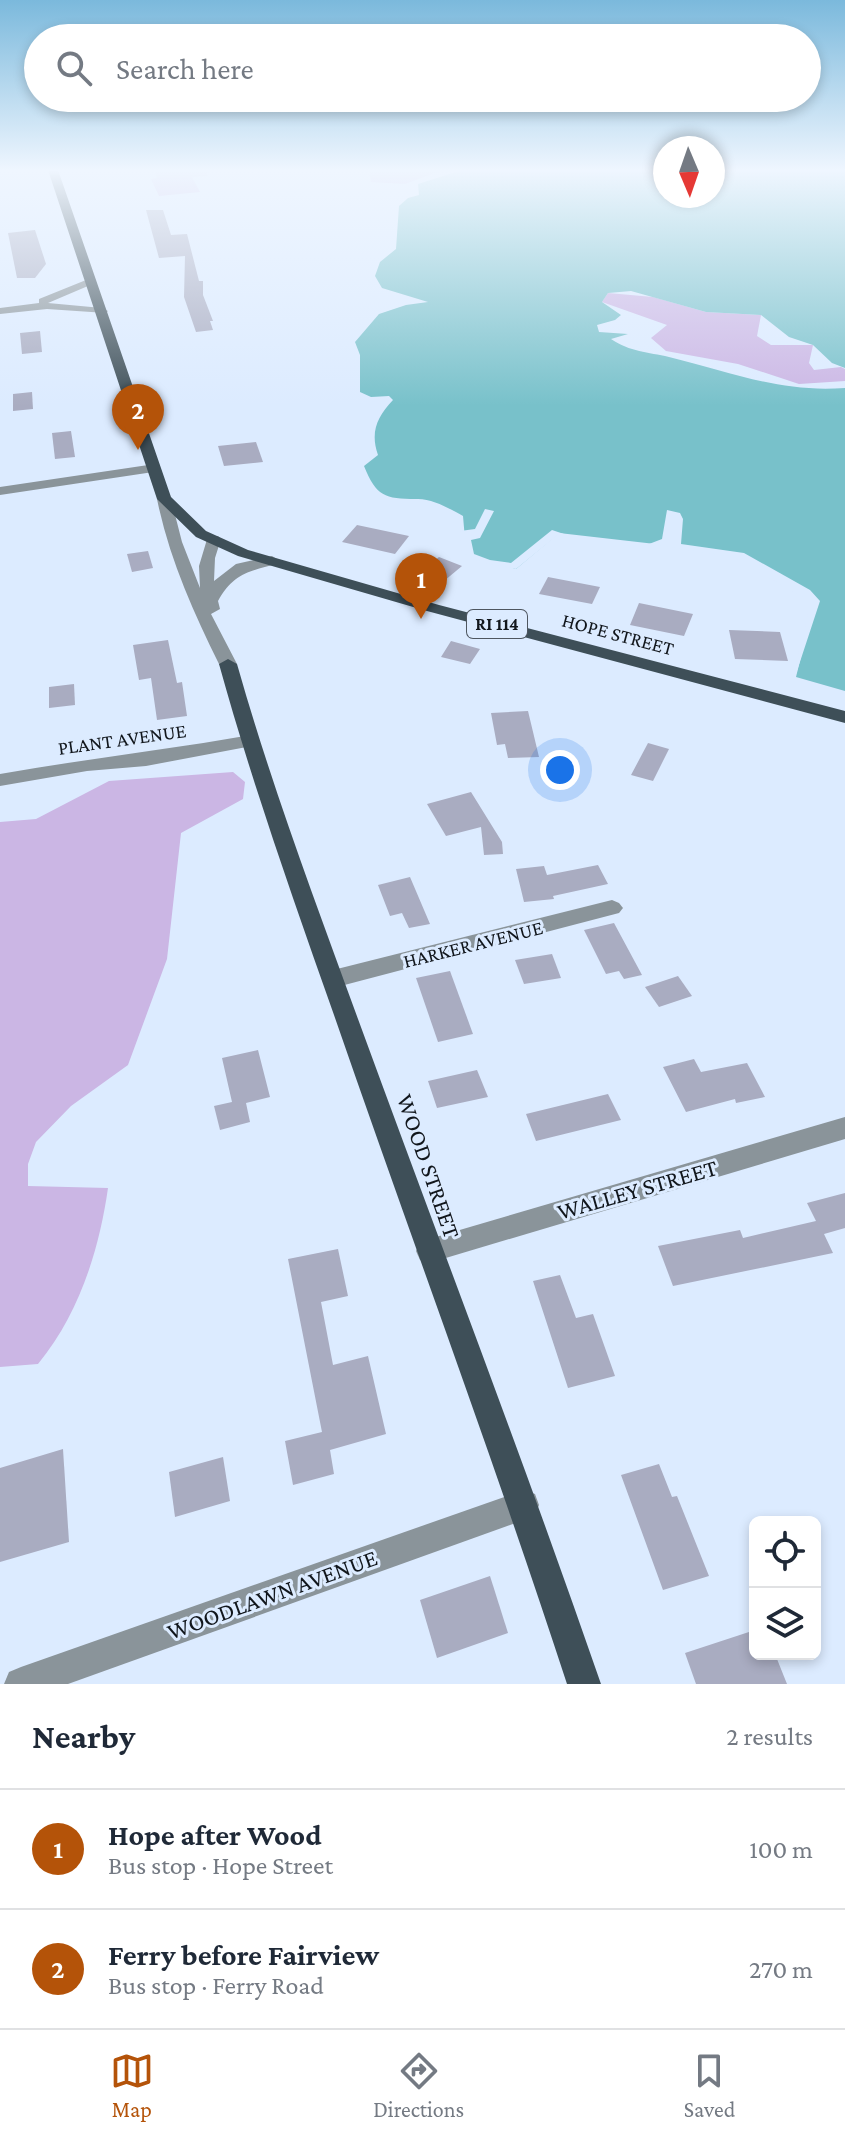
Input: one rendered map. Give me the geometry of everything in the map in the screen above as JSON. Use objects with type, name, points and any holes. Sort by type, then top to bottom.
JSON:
[{"type":"main road","points":[[80,249],[164,499]]},
{"type":"main road","name":"HOPE STREET","points":[[164,499],[210,537],[243,553],[433,608],[845,717]]},
{"type":"main road","name":"WOOD STREET","points":[[228,664],[257,767],[429,1251],[524,1505],[584,1684]]},
{"type":"street","points":[[0,310],[42,302],[91,281]]},
{"type":"street","points":[[0,310],[47,306],[102,311]]},
{"type":"street","points":[[0,491],[155,468]]},
{"type":"street","name":"WOOD STREET","points":[[164,499],[169,525],[197,602],[228,664]]},
{"type":"street","points":[[180,555],[210,537]]},
{"type":"street","name":"WOOD STREET","points":[[210,537],[205,584],[228,664]]},
{"type":"street","points":[[210,601],[229,573],[240,566],[272,561]]},
{"type":"street","name":"PLANT AVENUE","points":[[0,780],[87,765],[146,760],[251,741]]},
{"type":"street","name":"HARKER AVENUE","points":[[333,979],[612,908]]},
{"type":"street","name":"WALLEY STREET","points":[[429,1251],[845,1128]]},
{"type":"street","name":"WOODLAWN AVENUE","points":[[21,1684],[524,1505]]},
{"type":"shaded area","points":[[396,249],[845,249],[845,368],[832,363],[813,345],[789,337],[761,315],[706,312],[631,291],[608,293],[602,302],[621,315],[597,325],[599,332],[628,334],[611,339],[639,351],[777,384],[821,389],[845,388],[845,691],[796,677],[815,600],[734,553],[559,533],[516,569],[466,551],[463,516],[428,500],[396,498],[378,490],[364,466],[378,455],[376,425],[393,400],[389,396],[371,397],[360,392],[360,355],[355,342],[379,314],[428,302],[382,288],[375,276],[380,262]]},
{"type":"shaded area","points":[[608,293],[653,297],[706,312],[761,315],[757,336],[771,345],[813,345],[809,363],[814,370],[841,367],[845,369],[845,381],[799,384],[738,364],[666,351],[651,338],[667,325],[602,302]]},
{"type":"shaded area","points":[[233,772],[245,782],[243,799],[181,833],[167,959],[128,1065],[71,1106],[36,1142],[28,1164],[28,1186],[108,1188],[93,1258],[65,1324],[38,1364],[0,1367],[0,822],[36,819],[109,781]]},
{"type":"pier","points":[[485,509],[494,511],[480,538],[471,540],[474,554],[490,560],[511,563],[552,530],[564,534],[559,534],[516,569],[470,558],[462,551],[460,531],[475,529]]},
{"type":"pier","points":[[667,510],[680,513],[683,519],[681,544],[744,553],[810,590],[820,601],[794,680],[811,602],[733,557],[649,544],[662,539]]},
{"type":"building","points":[[11,249],[41,249],[46,264],[35,278],[17,278]]},
{"type":"building","points":[[156,249],[191,249],[199,281],[203,281],[203,295],[213,321],[210,321],[213,330],[196,332],[184,297],[185,256],[159,258]]},
{"type":"building","points":[[40,331],[42,352],[22,354],[20,333]]},
{"type":"building","points":[[32,392],[33,409],[13,411],[13,394]]},
{"type":"building","points":[[71,431],[75,457],[55,459],[52,433]]},
{"type":"building","points":[[256,442],[263,462],[224,466],[218,446]]},
{"type":"building","points":[[357,525],[409,536],[395,554],[342,542]]},
{"type":"building","points":[[148,551],[153,568],[132,572],[127,554]]},
{"type":"building","points":[[439,557],[462,566],[444,581],[420,572]]},
{"type":"building","points":[[548,577],[600,587],[592,604],[539,594]]},
{"type":"building","points":[[639,603],[693,614],[684,636],[630,625]]},
{"type":"building","points":[[729,630],[780,632],[788,661],[735,659]]},
{"type":"building","points":[[168,640],[177,683],[182,682],[187,716],[157,720],[151,678],[139,680],[133,645]]},
{"type":"building","points":[[451,641],[480,649],[470,664],[441,657]]},
{"type":"building","points":[[74,684],[75,705],[49,708],[49,687]]},
{"type":"building","points":[[528,711],[539,757],[508,758],[505,744],[497,745],[491,713]]},
{"type":"building","points":[[648,743],[669,749],[653,781],[631,775]]},
{"type":"building","points":[[471,792],[502,842],[503,854],[484,855],[481,827],[446,836],[427,804]]},
{"type":"building","points":[[598,865],[608,884],[553,896],[554,899],[524,902],[516,869],[544,866],[547,875]]},
{"type":"building","points":[[410,877],[430,924],[409,928],[402,913],[390,916],[378,885]]},
{"type":"building","points":[[614,923],[642,975],[624,979],[619,971],[606,974],[584,930]]},
{"type":"building","points":[[552,954],[561,978],[524,984],[515,960]]},
{"type":"building","points":[[450,971],[473,1034],[438,1042],[416,978]]},
{"type":"building","points":[[678,976],[692,996],[659,1007],[645,987]]},
{"type":"building","points":[[258,1050],[270,1097],[246,1103],[250,1122],[220,1130],[214,1106],[232,1102],[222,1058]]},
{"type":"building","points":[[694,1059],[701,1072],[747,1063],[765,1097],[736,1103],[735,1099],[686,1112],[663,1067]]},
{"type":"building","points":[[477,1070],[488,1097],[437,1108],[428,1081]]},
{"type":"building","points":[[608,1094],[621,1120],[536,1141],[526,1114]]},
{"type":"building","points":[[845,1193],[845,1228],[824,1234],[833,1253],[673,1286],[658,1246],[740,1230],[743,1238],[816,1221],[807,1203]]},
{"type":"building","points":[[338,1249],[348,1296],[321,1302],[333,1365],[368,1356],[386,1434],[330,1450],[334,1474],[293,1485],[285,1441],[322,1432],[288,1259]]},
{"type":"building","points":[[560,1275],[576,1318],[593,1314],[615,1376],[568,1388],[533,1281]]},
{"type":"building","points":[[63,1449],[69,1542],[0,1562],[0,1468]]},
{"type":"building","points":[[223,1457],[230,1501],[175,1517],[169,1472]]},
{"type":"building","points":[[659,1464],[672,1497],[677,1496],[709,1576],[663,1590],[621,1475]]},
{"type":"building","points":[[490,1576],[508,1633],[437,1658],[420,1600]]},
{"type":"building","points":[[749,1632],[749,1660],[777,1660],[787,1684],[696,1684],[685,1653]]},
{"type":"place","name":"Ferry before Fairview","points":[[138,450]]},
{"type":"place","name":"Hope after Wood","points":[[421,619]]}]
